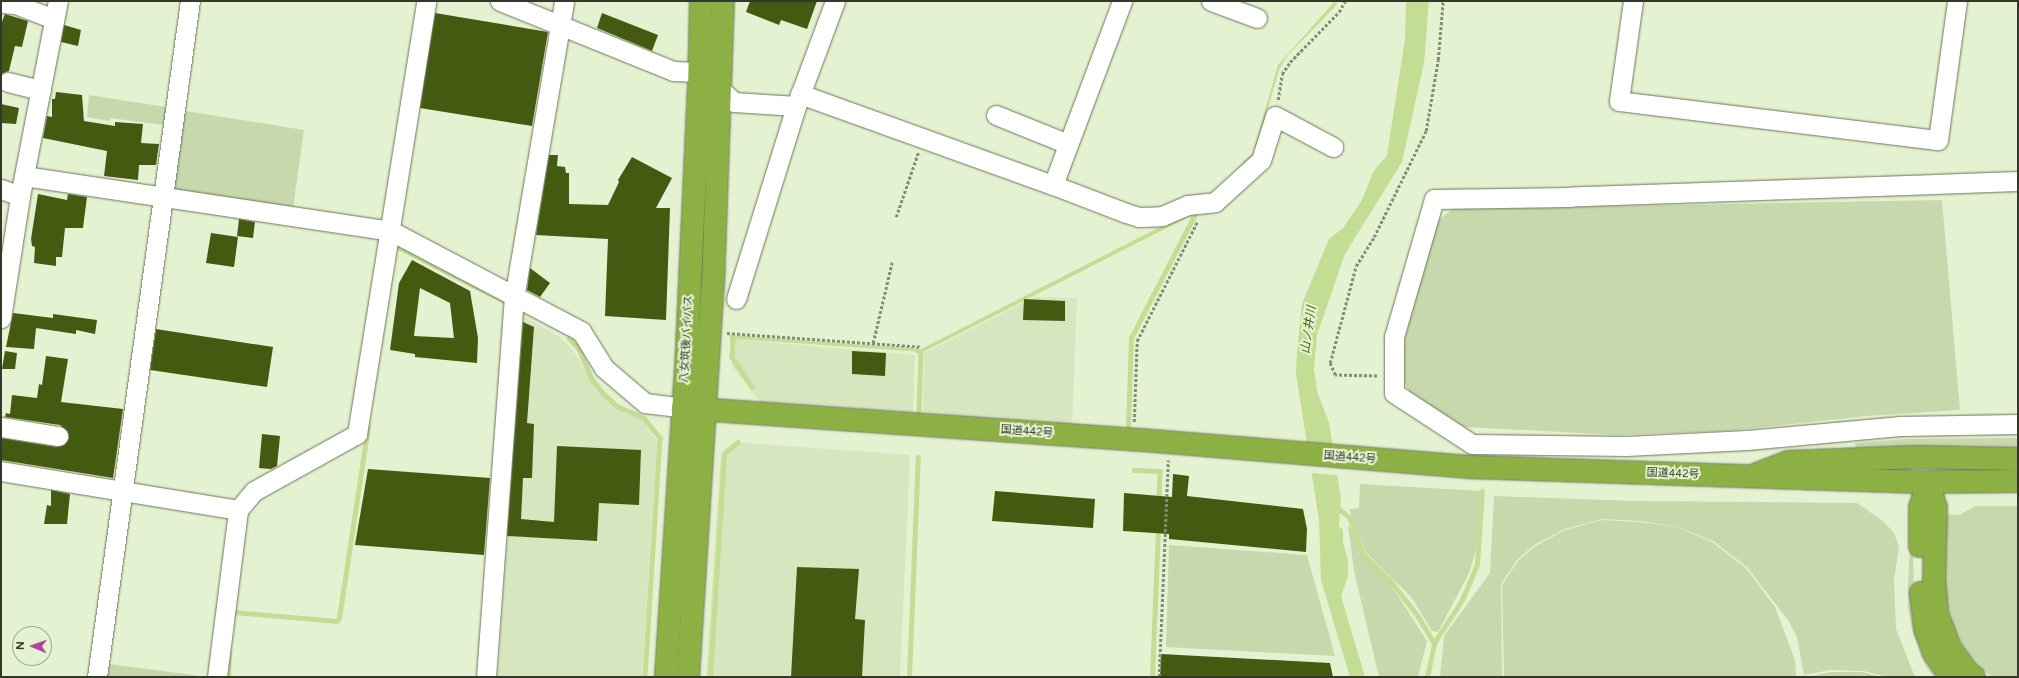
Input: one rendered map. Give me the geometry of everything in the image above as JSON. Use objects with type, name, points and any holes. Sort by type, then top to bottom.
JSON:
[{"type":"highway","name":"八女筑後バイパス","points":[[666,677],[683,408],[700,81],[701,1]]},
{"type":"highway","name":"八女筑後バイパス","points":[[688,677],[705,410],[722,91],[723,1]]},
{"type":"highway","name":"国道442号","points":[[683,408],[1170,443],[1468,467],[1928,482],[2018,481]]},
{"type":"highway","points":[[1748,477],[1788,462],[1915,457],[2018,459]]},
{"type":"highway","points":[[1928,482],[1920,508],[1921,606],[1926,631],[1932,648],[1951,677]]},
{"type":"highway","points":[[1928,482],[1936,508],[1934,579],[1937,614],[1950,648],[1968,673],[1974,677]]},
{"type":"street","points":[[97,677],[190,1]]},
{"type":"street","points":[[217,677],[238,510],[254,490],[357,434],[391,231],[426,1]]},
{"type":"street","points":[[500,1],[700,81],[722,91],[734,102],[798,100],[923,138],[1139,217],[1162,216],[1188,206],[1215,202],[1261,160],[1275,116],[1333,147]]},
{"type":"street","points":[[486,677],[514,298],[564,1]]},
{"type":"street","points":[[736,298],[798,100],[835,1]]},
{"type":"street","points":[[1053,185],[1122,1]]},
{"type":"street","points":[[1211,1],[1258,18]]},
{"type":"street","points":[[1633,1],[1619,101],[1938,140],[1957,1]]},
{"type":"street","points":[[1,318],[4,282],[56,10],[10,3]]},
{"type":"street","points":[[8,82],[41,90]]},
{"type":"street","points":[[996,115],[1068,144]]},
{"type":"street","points":[[24,176],[163,195],[391,231],[514,298],[581,332],[604,368],[645,403],[683,408]]},
{"type":"street","points":[[2018,181],[1571,197],[1434,199],[1394,337],[1394,393],[1472,444],[1626,446],[1747,440],[1900,426],[2018,424]]},
{"type":"street","points":[[1,190],[20,196]]},
{"type":"street","points":[[1,427],[58,436]]},
{"type":"street","points":[[1468,467],[1472,444]]},
{"type":"street","points":[[1,471],[238,510]]},
{"type":"path","points":[[1275,116],[1282,74],[1290,62],[1339,12],[1344,1]]},
{"type":"path","points":[[1394,376],[1343,376],[1332,372],[1330,363],[1356,266],[1374,237],[1426,131],[1438,60],[1443,1]]},
{"type":"path","points":[[896,217],[923,138]]},
{"type":"path","points":[[1134,429],[1137,341],[1205,203]]},
{"type":"path","points":[[874,344],[892,262]]},
{"type":"path","points":[[726,333],[920,347]]},
{"type":"path","points":[[1160,677],[1170,443]]},
{"type":"shaded area","points":[[89,95],[172,108],[170,126],[111,118],[109,121],[87,117]]},
{"type":"shaded area","points":[[179,110],[304,130],[293,208],[168,188]]},
{"type":"shaded area","points":[[1942,200],[1960,410],[1866,416],[1726,431],[1618,435],[1464,427],[1411,393],[1401,378],[1407,323],[1438,221],[1452,209]]},
{"type":"shaded area","points":[[1034,297],[1077,298],[1072,428],[923,412],[924,353]]},
{"type":"shaded area","points":[[521,315],[560,337],[573,350],[596,390],[621,411],[643,421],[657,441],[642,677],[498,677]]},
{"type":"shaded area","points":[[732,339],[915,355],[913,412],[760,402],[732,366]]},
{"type":"shaded area","points":[[2018,438],[2018,452],[1856,452],[1855,443],[1906,439]]},
{"type":"shaded area","points":[[734,442],[910,455],[900,677],[706,677],[721,452]]},
{"type":"shaded area","points":[[1360,484],[1481,491],[1476,550],[1469,573],[1438,632],[1432,631],[1412,598],[1365,551],[1349,509],[1359,508]]},
{"type":"shaded area","points":[[1494,496],[1636,501],[1857,503],[1883,521],[1894,533],[1899,547],[1894,580],[1896,629],[1915,677],[1887,677],[1864,671],[1830,670],[1804,675],[1797,637],[1788,620],[1747,567],[1713,541],[1678,527],[1640,521],[1603,519],[1565,529],[1534,545],[1517,560],[1501,584],[1502,677],[1440,677],[1444,636],[1490,573]]},
{"type":"shaded area","points":[[1975,506],[2018,506],[2018,677],[1992,677],[1977,665],[1956,635],[1945,598],[1942,561],[1945,522],[1948,514],[1959,515]]},
{"type":"shaded area","points":[[1602,520],[1639,522],[1677,527],[1712,542],[1746,568],[1775,607],[1795,660],[1796,677],[1504,677],[1502,585],[1518,561],[1534,547],[1565,530]]},
{"type":"shaded area","points":[[1348,526],[1351,528],[1361,554],[1389,582],[1427,641],[1418,677],[1379,677],[1354,571]]},
{"type":"shaded area","points":[[1913,534],[1914,611],[1942,677],[1934,677],[1929,671],[1921,657],[1912,629],[1908,607],[1908,583],[1910,543]]},
{"type":"shaded area","points":[[1169,545],[1307,555],[1335,656],[1166,647]]},
{"type":"shaded area","points":[[102,663],[208,677],[100,677]]},
{"type":"shaded area","points":[[1830,672],[1863,672],[1880,677],[1808,677]]},
{"type":"water","points":[[1335,1],[1338,1],[1334,8],[1287,56],[1279,70],[1254,156],[1245,165],[1242,163],[1253,153],[1278,65]]},
{"type":"water","name":"山ノ井川","points":[[1406,1],[1429,1],[1424,63],[1402,162],[1345,254],[1317,335],[1314,369],[1317,391],[1329,423],[1341,498],[1339,526],[1343,530],[1343,542],[1348,561],[1348,576],[1341,596],[1365,677],[1350,677],[1321,580],[1319,520],[1296,374],[1297,352],[1302,304],[1329,239],[1343,228],[1362,200],[1373,172],[1387,155],[1405,39]]},
{"type":"water","points":[[1195,209],[1198,212],[923,352],[735,339],[733,344],[730,343],[730,335],[921,349]]},
{"type":"water","points":[[396,245],[506,302],[504,304],[396,249]]},
{"type":"pier","points":[[1305,443],[1335,445],[1339,475],[1309,473]]},
{"type":"building","points":[[750,1],[817,1],[807,29],[781,20],[779,25],[746,12]]},
{"type":"building","points":[[435,13],[548,32],[532,126],[420,108]]},
{"type":"building","points":[[602,13],[658,35],[652,51],[597,28]]},
{"type":"building","points":[[5,14],[28,21],[22,47],[15,46],[9,71],[1,74],[1,24]]},
{"type":"building","points":[[64,25],[81,30],[78,46],[61,42]]},
{"type":"building","points":[[56,92],[82,95],[84,121],[115,126],[115,122],[143,124],[141,143],[159,144],[156,165],[139,165],[138,180],[104,176],[107,151],[43,138],[47,116],[52,117],[52,99],[55,99]]},
{"type":"building","points":[[1,104],[19,108],[16,124],[1,123]]},
{"type":"building","points":[[549,155],[558,155],[557,166],[565,167],[566,173],[569,173],[569,204],[608,205],[619,182],[618,180],[632,157],[672,178],[656,208],[670,208],[666,320],[605,316],[608,239],[536,235]]},
{"type":"building","points":[[38,194],[67,200],[68,194],[87,197],[83,228],[65,228],[62,257],[56,257],[56,266],[34,263],[35,247],[32,246],[31,239]]},
{"type":"building","points":[[239,219],[255,222],[253,238],[237,236]]},
{"type":"building","points":[[211,233],[238,237],[234,267],[206,263]]},
{"type":"building","points":[[412,260],[470,291],[478,338],[477,363],[415,357],[415,354],[390,350],[399,283]],"holes":[[[420,288],[450,303],[454,338],[414,336]]]},
{"type":"building","points":[[530,268],[550,283],[540,297],[527,290]]},
{"type":"building","points":[[1024,299],[1065,301],[1065,321],[1023,320]]},
{"type":"building","points":[[13,313],[53,318],[53,314],[97,320],[95,334],[76,330],[76,334],[36,328],[34,349],[6,347]]},
{"type":"building","points":[[523,322],[534,327],[527,423],[534,424],[532,478],[523,478],[521,519],[554,522],[557,446],[641,450],[639,505],[599,503],[597,541],[507,536]]},
{"type":"building","points":[[156,329],[273,347],[267,387],[150,370]]},
{"type":"building","points":[[5,351],[17,353],[15,369],[2,369]]},
{"type":"building","points":[[852,351],[886,353],[885,376],[852,374]]},
{"type":"building","points":[[46,356],[68,359],[61,402],[123,409],[113,478],[1,460],[1,438],[57,447],[66,443],[69,438],[68,432],[60,425],[5,417],[6,413],[10,414],[12,395],[37,398],[39,384],[42,385]]},
{"type":"building","points":[[262,434],[280,436],[277,466],[271,469],[259,468]]},
{"type":"building","points":[[368,469],[490,478],[484,555],[355,545]]},
{"type":"building","points":[[1173,474],[1189,476],[1187,496],[1303,509],[1307,529],[1306,552],[1169,539],[1169,534],[1123,531],[1124,493],[1172,497]]},
{"type":"building","points":[[51,490],[70,494],[67,524],[44,524],[47,505],[51,506]]},
{"type":"building","points":[[995,491],[1095,499],[1093,528],[992,521]]},
{"type":"building","points":[[797,567],[859,569],[855,619],[865,620],[862,677],[791,677]]},
{"type":"building","points":[[1161,654],[1330,663],[1333,677],[1160,677]]},
{"type":"waterway","points":[[1128,428],[1131,338],[1196,212]]},
{"type":"waterway","points":[[569,338],[579,349],[592,379],[603,393],[617,406],[644,418],[660,438],[645,677]]},
{"type":"waterway","points":[[733,339],[732,357],[752,387]]},
{"type":"waterway","points":[[917,351],[921,351],[919,410]]},
{"type":"waterway","points":[[233,615],[233,612],[337,621],[339,618],[368,426]]},
{"type":"waterway","points":[[710,677],[724,454],[738,442]]},
{"type":"waterway","points":[[909,677],[918,457]]},
{"type":"waterway","points":[[1134,470],[1160,471],[1159,502]]},
{"type":"waterway","points":[[1427,677],[1434,643],[1462,600],[1477,564],[1482,491]]},
{"type":"waterway","points":[[1337,507],[1350,518],[1363,553],[1390,580],[1418,616],[1434,643]]},
{"type":"waterway","points":[[1152,677],[1158,527]]},
{"type":"waterway","points":[[228,677],[229,652]]}]
